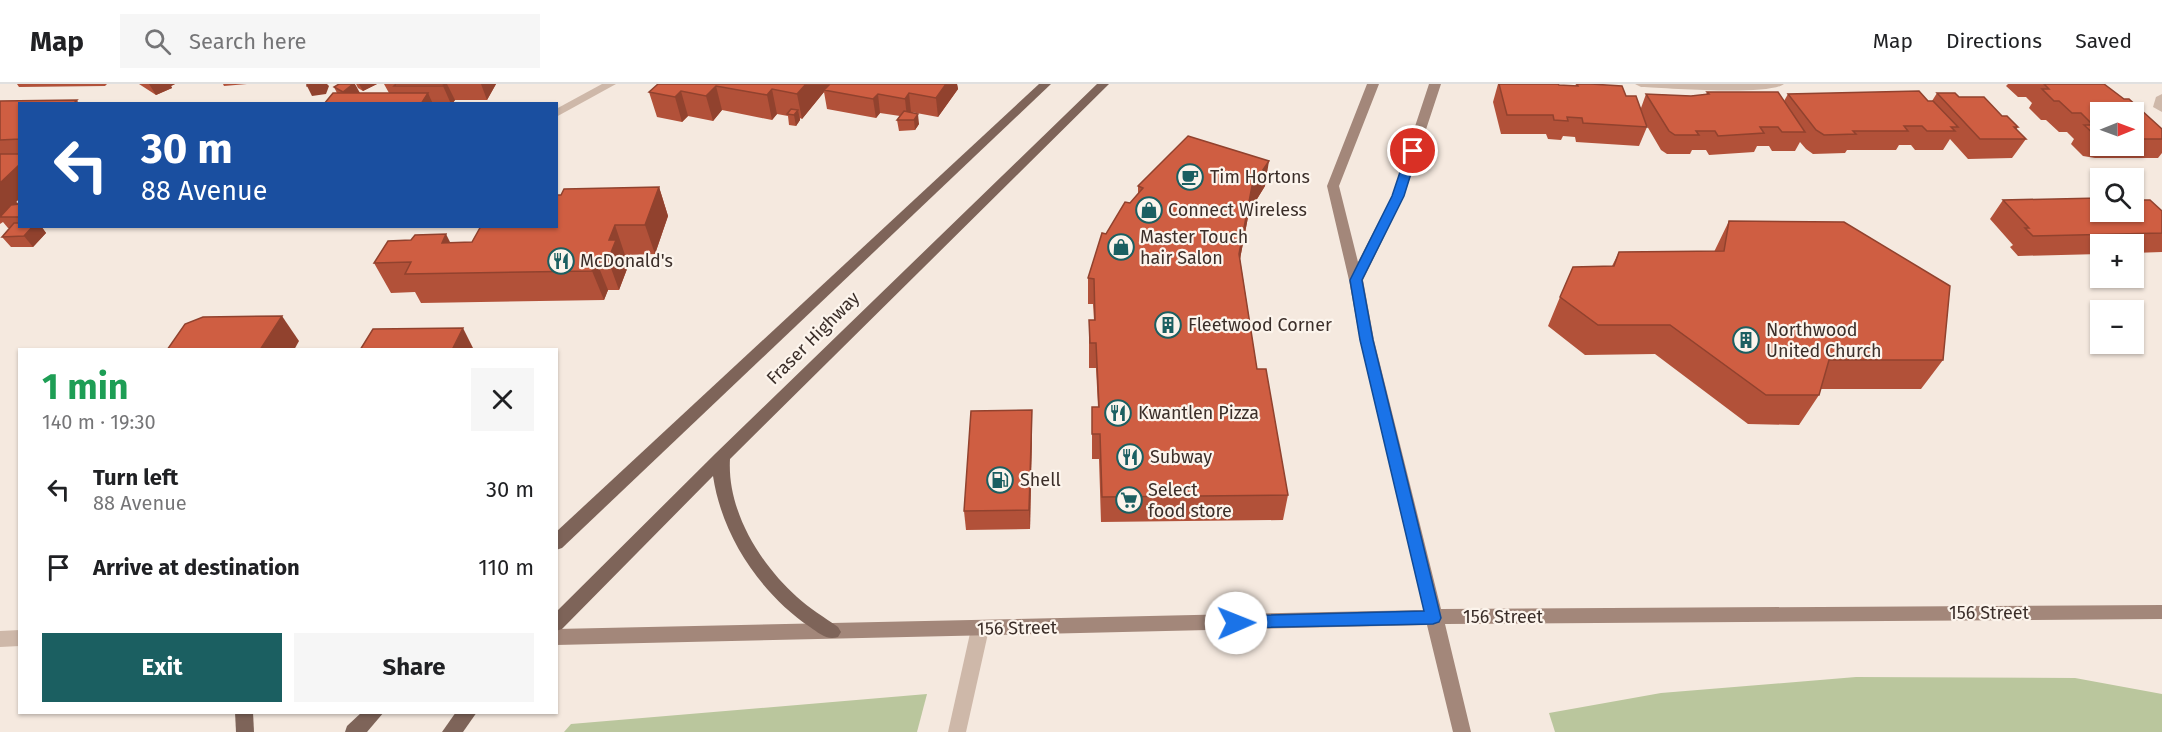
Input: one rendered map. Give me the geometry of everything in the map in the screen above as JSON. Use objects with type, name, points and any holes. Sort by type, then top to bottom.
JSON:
[{"type":"main road","name":"Fraser Highway","points":[[558,541],[1045,84]]},
{"type":"main road","name":"Fraser Highway","points":[[558,622],[722,457],[1103,84]]},
{"type":"main road","points":[[1373,84],[1333,186],[1356,280],[1367,340],[1462,732]]},
{"type":"main road","points":[[1356,280],[1398,196],[1435,84]]},
{"type":"main road","points":[[722,457],[719,475],[724,496],[747,547],[785,597],[832,632]]},
{"type":"main road","name":"156 Street","points":[[558,637],[1433,618],[2162,612]]},
{"type":"main road","points":[[244,714],[245,732]]},
{"type":"main road","points":[[354,732],[373,714]]},
{"type":"main road","points":[[451,732],[466,714]]},
{"type":"street","points":[[558,113],[610,84]]},
{"type":"street","points":[[1641,84],[1731,87],[1778,84]]},
{"type":"street","points":[[2162,97],[2159,107],[2162,109]]},
{"type":"street","points":[[957,732],[980,629]]},
{"type":"street","points":[[0,639],[18,638]]},
{"type":"green space","points":[[1856,677],[2075,678],[2162,694],[2162,732],[1555,732],[1549,713],[1661,693]]},
{"type":"green space","points":[[927,694],[917,732],[564,732],[571,724]]},
{"type":"building","points":[[339,84],[353,84],[343,92],[334,87]]},
{"type":"building","points":[[396,84],[444,84],[443,86],[394,86]]},
{"type":"building","points":[[658,84],[806,84],[797,94],[772,89],[767,95],[716,86],[706,96],[681,91],[675,97],[649,92]]},
{"type":"building","points":[[830,84],[946,84],[936,98],[909,93],[905,99],[878,94],[873,99],[824,90]]},
{"type":"building","points":[[1499,84],[1622,86],[1626,96],[1636,96],[1647,127],[1583,123],[1582,118],[1567,117],[1568,121],[1554,120],[1553,115],[1507,115]]},
{"type":"building","points":[[2044,84],[2104,84],[2124,99],[2132,102],[2090,102],[2090,122],[2081,113],[2072,113],[2059,101],[2054,101],[2042,89],[2049,89]]},
{"type":"building","points":[[1919,91],[1928,101],[1933,101],[1958,127],[1951,127],[1955,131],[1927,131],[1922,126],[1904,126],[1908,131],[1853,131],[1856,134],[1824,135],[1816,130],[1788,94]]},
{"type":"building","points":[[1707,92],[1778,92],[1805,132],[1782,132],[1778,127],[1760,127],[1764,133],[1718,136],[1715,131],[1696,131],[1699,135],[1675,135],[1669,131],[1646,94],[1691,96],[1709,94]]},
{"type":"building","points":[[333,93],[428,93],[422,102],[326,102]]},
{"type":"building","points":[[1937,93],[1955,93],[1959,97],[1984,97],[2002,116],[2007,116],[2018,127],[2014,127],[2026,139],[1980,139]]},
{"type":"building","points":[[77,100],[75,102],[18,102],[18,139],[0,140],[0,101]]},
{"type":"building","points":[[791,109],[798,110],[794,115],[787,114]]},
{"type":"building","points":[[904,111],[918,114],[914,120],[897,120]]},
{"type":"building","points":[[2144,113],[2162,129],[2162,139],[2144,139]]},
{"type":"building","name":"Fleetwood Corner","points":[[1188,136],[1269,161],[1252,186],[1239,254],[1257,369],[1266,369],[1288,495],[1102,497],[1100,434],[1092,434],[1092,407],[1099,407],[1096,343],[1090,343],[1089,320],[1095,320],[1094,279],[1088,278],[1102,233],[1106,234],[1125,202],[1130,203],[1143,188],[1138,186]]},
{"type":"building","points":[[0,154],[18,154],[18,166],[0,183]]},
{"type":"building","points":[[659,187],[645,225],[615,225],[609,240],[616,240],[608,260],[596,260],[592,271],[405,274],[411,262],[374,263],[388,241],[411,240],[415,235],[446,234],[442,243],[472,242],[480,228],[558,228],[558,195],[561,195],[564,189]]},
{"type":"building","points":[[2090,198],[2090,222],[2144,222],[2144,200],[2150,200],[2162,211],[2162,233],[2033,236],[2025,228],[2029,228],[2003,200]]},
{"type":"building","points":[[18,204],[18,217],[0,217],[11,205]]},
{"type":"building","name":"Northwood United Church","points":[[1729,221],[1844,222],[1950,286],[1943,360],[1829,360],[1819,395],[1766,395],[1670,325],[1598,325],[1560,297],[1573,267],[1614,266],[1619,252],[1724,251]]},
{"type":"building","points":[[14,223],[18,223],[18,228],[31,228],[24,236],[2,237]]},
{"type":"building","points":[[282,316],[261,348],[168,348],[185,324],[203,317]]},
{"type":"building","points":[[463,328],[453,348],[361,348],[373,329]]},
{"type":"building","name":"Shell","points":[[1032,410],[1029,510],[964,511],[971,411]]},
{"type":"place","name":"Tim Hortons","points":[[1190,177]]},
{"type":"place","name":"Connect Wireless","points":[[1149,210]]},
{"type":"place","name":"Master Touch hair Salon","points":[[1121,247]]},
{"type":"place","name":"McDonald's","points":[[561,261]]},
{"type":"place","name":"Fleetwood Corner","points":[[1168,325]]},
{"type":"place","name":"Northwood United Church","points":[[1746,340]]},
{"type":"place","name":"Kwantlen Pizza","points":[[1118,413]]},
{"type":"place","name":"Subway","points":[[1130,457]]},
{"type":"place","name":"Shell","points":[[1000,480]]},
{"type":"place","name":"Select food store","points":[[1129,500]]},
{"type":"route","points":[[1236,623],[1433,618],[1367,340],[1356,280],[1398,196],[1413,151]]}]
